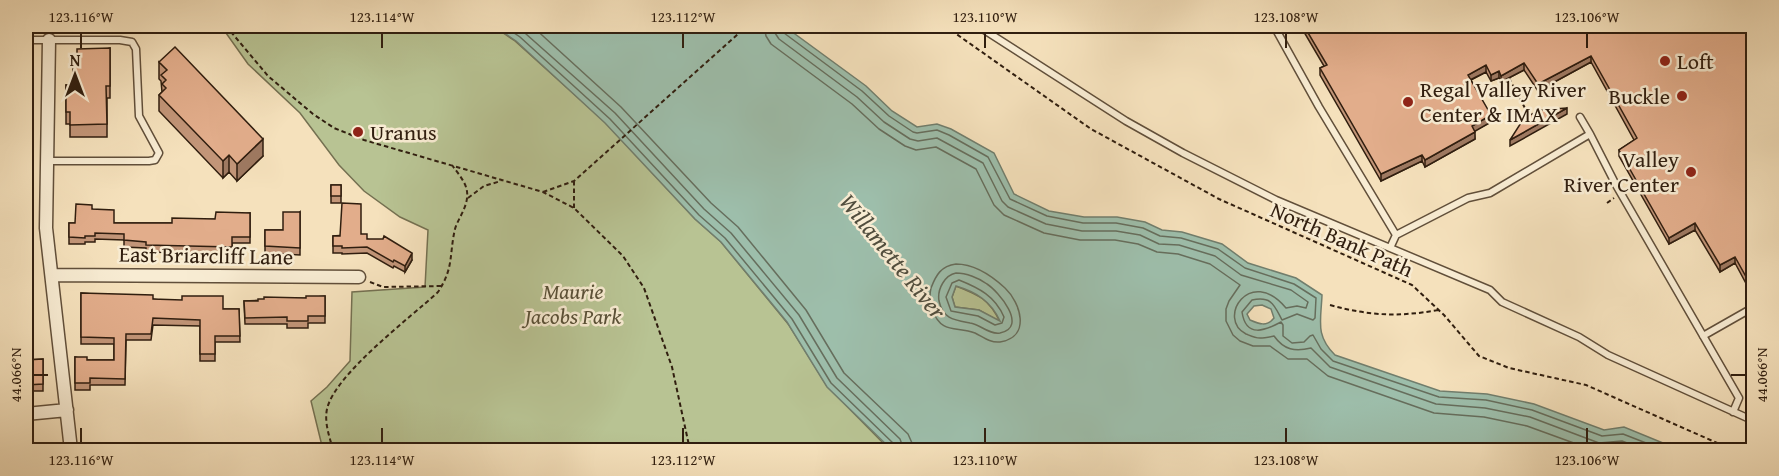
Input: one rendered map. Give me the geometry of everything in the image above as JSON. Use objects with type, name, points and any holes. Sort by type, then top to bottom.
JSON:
[{"type":"street","points":[[49,40],[46,228],[71,450]]},
{"type":"street","name":"East Briarcliff Lane","points":[[52,275],[359,277]]},
{"type":"street","points":[[26,414],[67,410]]},
{"type":"lane","points":[[978,26],[1154,137],[1276,200],[1490,290],[1502,302],[1579,337],[1608,355],[1754,421]]},
{"type":"lane","points":[[1274,26],[1396,235]]},
{"type":"lane","points":[[26,40],[127,40],[134,45],[139,116],[159,153],[155,160],[149,161],[47,161]]},
{"type":"lane","points":[[1580,117],[1616,185],[1738,398],[1733,412]]},
{"type":"lane","points":[[1390,248],[1396,235],[1468,198],[1490,193],[1590,134]]},
{"type":"lane","points":[[1703,336],[1754,307]]},
{"type":"path","points":[[226,26],[268,76],[312,114],[334,128],[364,140],[543,192],[574,208],[623,256],[644,288],[672,367],[690,450]]},
{"type":"path","points":[[543,192],[574,180],[747,26]]},
{"type":"path","name":"North Bank Path","points":[[945,26],[1091,129],[1219,199],[1412,285],[1439,310],[1479,356],[1509,368],[1587,385],[1733,450]]},
{"type":"path","points":[[1509,78],[1526,110]]},
{"type":"path","points":[[452,165],[465,183],[468,198]]},
{"type":"path","points":[[333,450],[326,417],[333,392],[369,354],[442,286],[450,268],[456,228],[468,198],[484,186],[504,180]]},
{"type":"path","points":[[574,180],[574,208]]},
{"type":"path","points":[[359,277],[383,287],[442,286]]},
{"type":"path","points":[[1330,305],[1359,313],[1385,315],[1439,310]]},
{"type":"green space","name":"Maurie Jacobs Park","points":[[221,26],[493,26],[515,41],[605,122],[695,219],[721,242],[789,325],[827,386],[890,450],[323,450],[311,401],[350,361],[352,292],[425,287],[428,230],[400,217],[364,191],[339,165],[300,113],[248,64]]},
{"type":"green space","points":[[956,286],[983,299],[992,308],[1000,322],[979,310],[955,307],[952,297]]},
{"type":"water","name":"Willamette River","points":[[494,26],[784,26],[866,86],[892,111],[917,127],[937,124],[951,129],[994,153],[1014,194],[1049,211],[1084,217],[1117,217],[1145,222],[1162,230],[1182,232],[1222,244],[1248,263],[1296,278],[1322,295],[1320,320],[1322,334],[1324,341],[1335,355],[1440,391],[1487,394],[1534,404],[1604,430],[1624,427],[1680,450],[892,450],[827,387],[787,322],[721,242],[695,219],[605,123],[516,41]],"holes":[[[956,286],[982,298],[1000,321],[979,310],[955,307],[952,297]],[[1262,305],[1271,309],[1274,318],[1266,324],[1250,320],[1247,314],[1254,306]]]},
{"type":"building","name":"Valley River Center","points":[[1304,26],[1754,26],[1754,280],[1749,282],[1735,257],[1720,265],[1695,223],[1669,238],[1619,150],[1637,138],[1591,56],[1538,84],[1524,63],[1501,76],[1499,71],[1491,75],[1486,65],[1468,75],[1491,115],[1472,126],[1475,132],[1425,160],[1422,155],[1381,174],[1320,68],[1327,65]]},
{"type":"building","points":[[26,41],[27,88],[33,88],[33,100],[26,100]]},
{"type":"building","points":[[175,47],[263,139],[237,164],[229,155],[223,161],[159,95],[166,88],[162,84],[166,80],[161,75],[167,70],[159,62]]},
{"type":"building","points":[[110,48],[110,86],[106,86],[107,124],[70,125],[70,112],[66,112],[66,85],[73,85],[73,58],[77,58],[77,49]]},
{"type":"building","points":[[1567,108],[1510,140],[1524,118],[1540,110]]},
{"type":"building","points":[[331,185],[341,185],[341,196],[331,196]]},
{"type":"building","points":[[342,203],[361,204],[361,234],[367,234],[367,239],[383,239],[384,236],[412,253],[405,266],[367,247],[333,246],[333,236],[340,236]]},
{"type":"building","points":[[76,204],[92,205],[92,209],[114,210],[114,223],[172,223],[172,218],[215,219],[216,212],[250,213],[250,237],[232,237],[232,247],[146,245],[146,242],[124,240],[124,234],[95,233],[95,236],[85,236],[85,238],[69,237],[69,223],[75,223]]},
{"type":"building","points":[[283,212],[300,212],[300,248],[265,246],[265,230],[283,230]]},
{"type":"building","points":[[81,293],[153,295],[153,299],[182,300],[182,296],[223,296],[223,309],[239,309],[240,336],[215,336],[215,354],[200,354],[200,320],[153,318],[151,334],[126,334],[125,379],[90,378],[90,383],[75,383],[75,357],[87,357],[87,360],[114,360],[114,338],[81,337]]},
{"type":"building","points":[[306,296],[325,296],[325,316],[308,316],[308,321],[287,321],[287,317],[245,318],[244,301],[258,301],[264,297],[306,298]]},
{"type":"building","points":[[43,359],[43,384],[26,385],[26,360]]},
{"type":"place","name":"Loft","points":[[1665,61]]},
{"type":"place","name":"Buckle","points":[[1682,96]]},
{"type":"place","name":"Regal Valley River Center & IMAX","points":[[1408,102]]},
{"type":"place","name":"Uranus","points":[[358,132]]},
{"type":"place","name":"Valley River Center","points":[[1691,172]]}]
